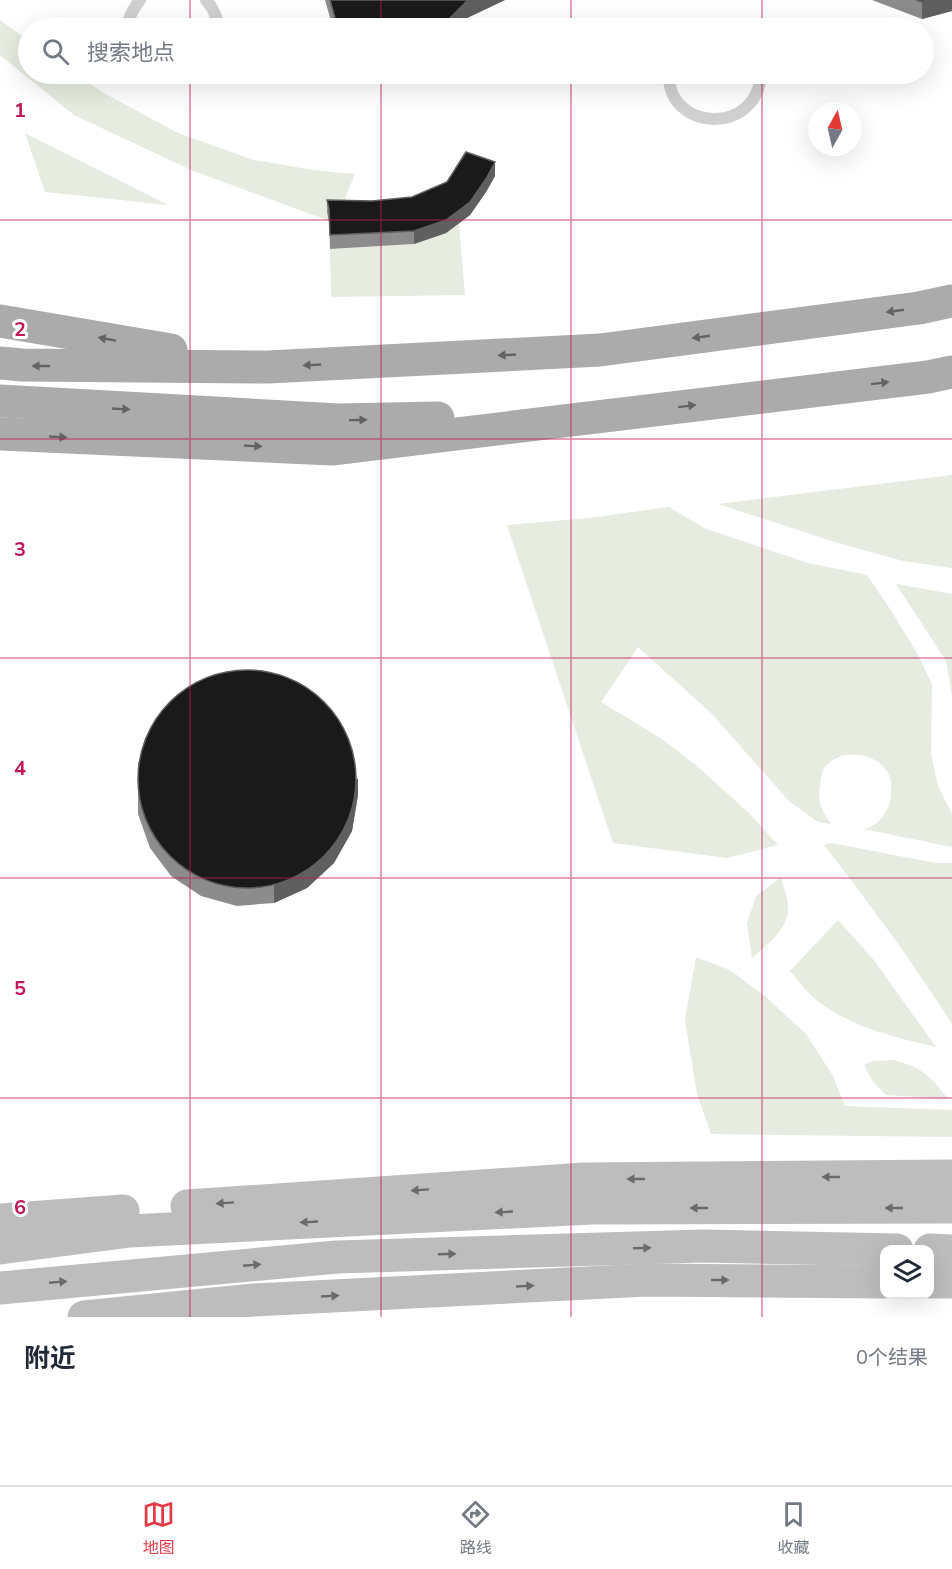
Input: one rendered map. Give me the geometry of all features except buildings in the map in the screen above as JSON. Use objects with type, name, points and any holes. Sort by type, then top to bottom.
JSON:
[{"type":"main road","points":[[0,363],[22,366],[268,367],[600,350],[919,308],[952,301]]},
{"type":"main road","points":[[0,321],[268,367]]},
{"type":"main road","points":[[0,434],[332,449],[928,377],[952,372]]},
{"type":"main road","points":[[0,401],[338,420],[629,413]]},
{"type":"main road","points":[[0,1220],[584,1179],[952,1176]]},
{"type":"main road","points":[[0,1248],[130,1231],[592,1208],[952,1208]]},
{"type":"main road","points":[[0,1288],[337,1257],[703,1246],[880,1250]]},
{"type":"main road","points":[[934,1250],[952,1251]]},
{"type":"main road","points":[[84,1317],[254,1300],[647,1280],[880,1281]]},
{"type":"main road","points":[[934,1282],[952,1282]]},
{"type":"lane","points":[[130,18],[140,0]]},
{"type":"lane","points":[[206,0],[217,18]]},
{"type":"lane","points":[[670,84],[681,106],[693,115],[708,119],[723,119],[737,114],[750,104],[758,91],[759,84]]},
{"type":"shaded area","points":[[0,20],[18,33],[18,70],[0,55]]},
{"type":"shaded area","points":[[36,84],[90,84],[178,133],[254,160],[313,170],[355,174],[345,198],[354,214],[327,213],[329,221],[191,170],[74,115]]},
{"type":"shaded area","points":[[25,133],[168,205],[45,192]]},
{"type":"shaded area","points":[[459,223],[465,295],[331,297],[330,249],[414,244]]},
{"type":"shaded area","points":[[952,475],[952,568],[903,561],[838,543],[718,504]]},
{"type":"shaded area","points":[[669,507],[706,529],[808,563],[867,575],[917,653],[932,684],[931,754],[938,786],[952,814],[952,847],[863,829],[875,824],[886,812],[890,801],[891,786],[886,769],[879,762],[860,755],[840,757],[831,761],[824,768],[819,796],[823,810],[831,824],[818,822],[789,801],[711,713],[638,647],[601,702],[662,739],[697,766],[750,814],[778,845],[727,858],[613,843],[507,525],[588,518]]},
{"type":"shaded area","points":[[896,584],[952,594],[952,696],[946,661]]},
{"type":"shaded area","points":[[831,843],[936,863],[952,863],[952,1024],[890,933],[824,845]]},
{"type":"shaded area","points":[[781,877],[788,902],[787,918],[775,937],[752,958],[747,924],[756,896]]},
{"type":"shaded area","points":[[838,920],[873,959],[936,1047],[872,1030],[842,1017],[815,999],[790,971]]},
{"type":"shaded area","points":[[696,957],[730,970],[766,997],[806,1034],[833,1076],[845,1106],[952,1110],[952,1137],[711,1134],[697,1094],[685,1020]]},
{"type":"shaded area","points":[[894,1060],[925,1074],[948,1099],[886,1095],[873,1082],[864,1065],[873,1061]]}]
